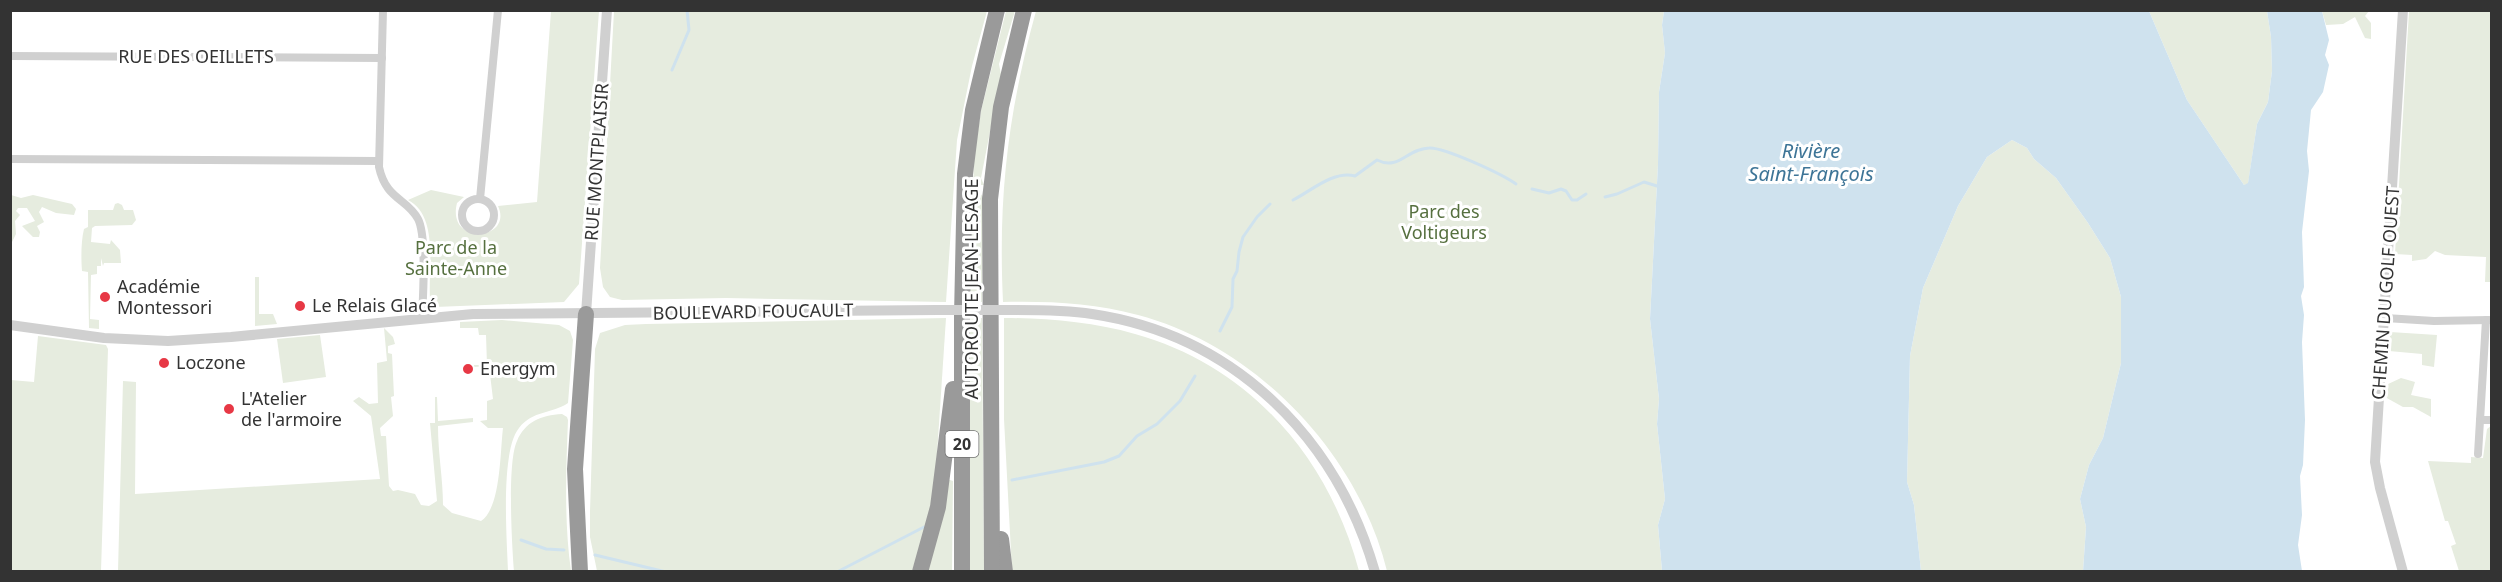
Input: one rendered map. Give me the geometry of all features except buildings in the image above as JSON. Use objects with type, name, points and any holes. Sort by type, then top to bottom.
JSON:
[{"type":"highway","name":"AUTOROUTE JEAN-LESAGE","points":[[962,572],[964,204],[968,144],[978,84],[997,10]]},
{"type":"highway","name":"AUTOROUTE JEAN-LESAGE","points":[[992,572],[990,199],[1001,107],[1024,10]]},
{"type":"highway","points":[[580,572],[576,459],[586,314]]},
{"type":"highway","points":[[920,572],[938,507],[962,316]]},
{"type":"highway","points":[[991,437],[1005,572]]},
{"type":"highway","points":[[576,505],[591,572]]},
{"type":"street","points":[[383,10],[380,172],[393,196],[412,211],[421,227],[422,318]]},
{"type":"street","points":[[480,199],[498,10]]},
{"type":"street","name":"RUE MONTPLAISIR","points":[[586,314],[607,10]]},
{"type":"street","name":"CHEMIN DU GOLF OUEST","points":[[2403,10],[2375,462],[2403,572]]},
{"type":"street","name":"RUE DES OEILLETS","points":[[10,56],[382,58]]},
{"type":"street","points":[[10,159],[379,161]]},
{"type":"street","name":"BOULEVARD FOUCAULT","points":[[10,325],[111,339],[173,341],[422,318],[496,314],[937,310],[1077,312],[1135,323],[1183,341],[1238,372],[1281,408],[1303,431],[1324,460],[1355,515],[1375,572]]},
{"type":"street","points":[[2385,318],[2434,321],[2489,320],[2478,454]]},
{"type":"street","points":[[2480,420],[2492,420]]},
{"type":"green space","name":"Parc de la Sainte-Anne","points":[[551,11],[599,11],[579,284],[564,302],[435,307],[430,299],[428,230],[418,208],[408,200],[431,190],[464,197],[457,203],[456,217],[461,227],[479,234],[489,232],[497,226],[500,217],[498,206],[537,202]]},
{"type":"green space","points":[[614,11],[987,11],[972,66],[957,140],[946,302],[726,298],[622,300],[610,297],[603,287],[600,268]]},
{"type":"green space","points":[[1006,11],[1015,11],[999,64],[1001,75],[981,178],[984,185],[980,185],[980,193],[983,197],[982,302],[970,302],[974,156],[981,111]]},
{"type":"green space","name":"Parc des Voltigeurs","points":[[1036,11],[1664,11],[1662,25],[1665,53],[1659,92],[1658,164],[1650,319],[1659,399],[1657,424],[1665,499],[1658,525],[1662,571],[1387,571],[1373,527],[1352,486],[1327,446],[1296,410],[1261,379],[1223,351],[1181,330],[1121,311],[1071,304],[1003,302],[1002,226],[1007,155],[1018,85]]},
{"type":"green space","points":[[2149,11],[2267,11],[2271,37],[2272,71],[2268,102],[2257,124],[2248,184],[2244,185],[2187,100]]},
{"type":"green space","points":[[2322,11],[2369,11],[2365,16],[2371,23],[2371,39],[2365,38],[2355,17],[2343,24],[2326,25]]},
{"type":"green space","points":[[2409,11],[2491,11],[2491,282],[2485,282],[2486,257],[2445,255],[2435,251],[2426,259],[2412,261],[2412,255],[2395,254]]},
{"type":"green space","points":[[2012,140],[2027,148],[2034,159],[2056,178],[2088,223],[2110,258],[2121,297],[2121,363],[2103,438],[2089,465],[2080,499],[2086,527],[2083,571],[1921,571],[1914,505],[1907,482],[1910,356],[1923,288],[1958,206],[1987,157]]},
{"type":"green space","points":[[11,195],[21,198],[33,195],[72,204],[76,209],[74,215],[56,213],[42,207],[39,212],[44,222],[37,226],[40,232],[39,237],[33,237],[22,226],[35,221],[27,208],[18,208],[16,211],[20,215],[15,221],[16,234],[11,244]]},
{"type":"green space","points":[[118,203],[124,210],[133,210],[136,220],[132,225],[92,228],[91,242],[110,244],[111,240],[120,250],[121,263],[104,263],[103,266],[101,258],[101,266],[97,266],[97,274],[91,275],[90,319],[99,320],[99,329],[89,328],[88,272],[82,271],[81,255],[84,229],[88,227],[88,210],[113,210],[115,204]]},
{"type":"green space","points":[[255,277],[259,277],[259,314],[273,314],[277,324],[255,326]]},
{"type":"green space","points":[[946,318],[935,484],[926,529],[912,571],[597,571],[590,537],[590,512],[595,349],[600,333],[625,325],[646,324]]},
{"type":"green space","points":[[969,318],[982,318],[984,571],[970,571]]},
{"type":"green space","points":[[1004,318],[1103,326],[1135,334],[1176,349],[1214,369],[1249,393],[1279,422],[1305,455],[1328,491],[1359,571],[1012,571],[1004,419]]},
{"type":"green space","points":[[502,320],[559,325],[570,331],[573,340],[568,403],[530,418],[519,428],[513,439],[509,456],[506,496],[508,571],[118,571],[123,381],[136,382],[135,494],[380,479],[371,416],[353,401],[359,397],[369,404],[378,403],[377,363],[387,361],[384,328],[393,337],[395,344],[388,346],[388,353],[392,354],[393,416],[380,428],[381,436],[386,436],[389,486],[393,491],[415,494],[421,505],[429,506],[437,501],[430,423],[435,423],[435,397],[437,397],[438,421],[473,418],[473,422],[438,426],[443,505],[452,513],[481,521],[488,514],[496,492],[503,428],[488,428],[480,421],[487,420],[487,401],[493,399],[489,366],[474,367],[474,365],[487,365],[486,335],[479,335],[478,328],[460,328],[460,322]]},
{"type":"green space","points":[[2390,332],[2437,335],[2434,367],[2422,365],[2422,354],[2389,351]]},
{"type":"green space","points":[[320,335],[326,377],[283,383],[277,339]]},
{"type":"green space","points":[[38,336],[106,345],[108,349],[101,571],[11,571],[11,380],[34,382]]},
{"type":"green space","points":[[2401,378],[2415,382],[2411,395],[2431,399],[2431,417],[2413,407],[2403,407],[2385,397],[2386,385]]},
{"type":"green space","points":[[562,414],[568,420],[566,515],[571,571],[514,571],[511,485],[517,441],[529,424],[547,416]]},
{"type":"green space","points":[[2491,426],[2491,571],[2459,571],[2451,546],[2456,544],[2448,521],[2445,521],[2428,461],[2471,463],[2471,457],[2483,458],[2487,429]]},
{"type":"green space","points":[[947,479],[953,481],[952,571],[926,572]]},
{"type":"water","name":"Rivière Saint-François","points":[[1664,11],[2149,11],[2187,100],[2244,185],[2248,183],[2257,124],[2268,102],[2272,71],[2271,37],[2267,11],[2322,11],[2329,40],[2325,55],[2329,65],[2323,92],[2311,110],[2307,151],[2309,171],[2302,232],[2304,287],[2301,296],[2304,315],[2302,342],[2305,420],[2303,465],[2300,476],[2302,515],[2298,545],[2302,571],[2083,571],[2086,527],[2080,499],[2089,465],[2103,438],[2121,363],[2121,297],[2110,258],[2088,223],[2056,178],[2034,159],[2027,148],[2012,140],[1987,157],[1958,206],[1923,288],[1910,356],[1907,482],[1914,505],[1921,571],[1662,571],[1658,525],[1665,499],[1657,424],[1659,399],[1650,319],[1658,164],[1659,92],[1665,53],[1662,25]]},
{"type":"waterway","points":[[672,70],[689,30],[687,10]]},
{"type":"waterway","points":[[1293,200],[1323,182],[1339,176],[1355,176],[1377,160],[1391,163],[1421,149],[1429,148],[1473,162],[1516,184]]},
{"type":"waterway","points":[[1605,197],[1644,182],[1657,186]]},
{"type":"waterway","points":[[1532,189],[1549,193],[1561,189],[1566,191],[1572,200],[1577,200],[1586,194]]},
{"type":"waterway","points":[[1220,331],[1232,307],[1233,279],[1237,271],[1243,237],[1257,217],[1270,204]]},
{"type":"waterway","points":[[1012,480],[1104,462],[1119,456],[1137,436],[1157,424],[1180,401],[1195,376]]},
{"type":"waterway","points":[[837,572],[924,527]]},
{"type":"waterway","points":[[521,540],[546,549],[564,550]]},
{"type":"waterway","points":[[595,555],[666,572]]},
{"type":"place","name":"Académie Montessori","points":[[105,297]]},
{"type":"place","name":"Le Relais Glacé","points":[[300,306]]},
{"type":"place","name":"Loczone","points":[[164,363]]},
{"type":"place","name":"Energym","points":[[468,369]]},
{"type":"place","name":"L'Atelier de l'armoire","points":[[229,409]]}]
